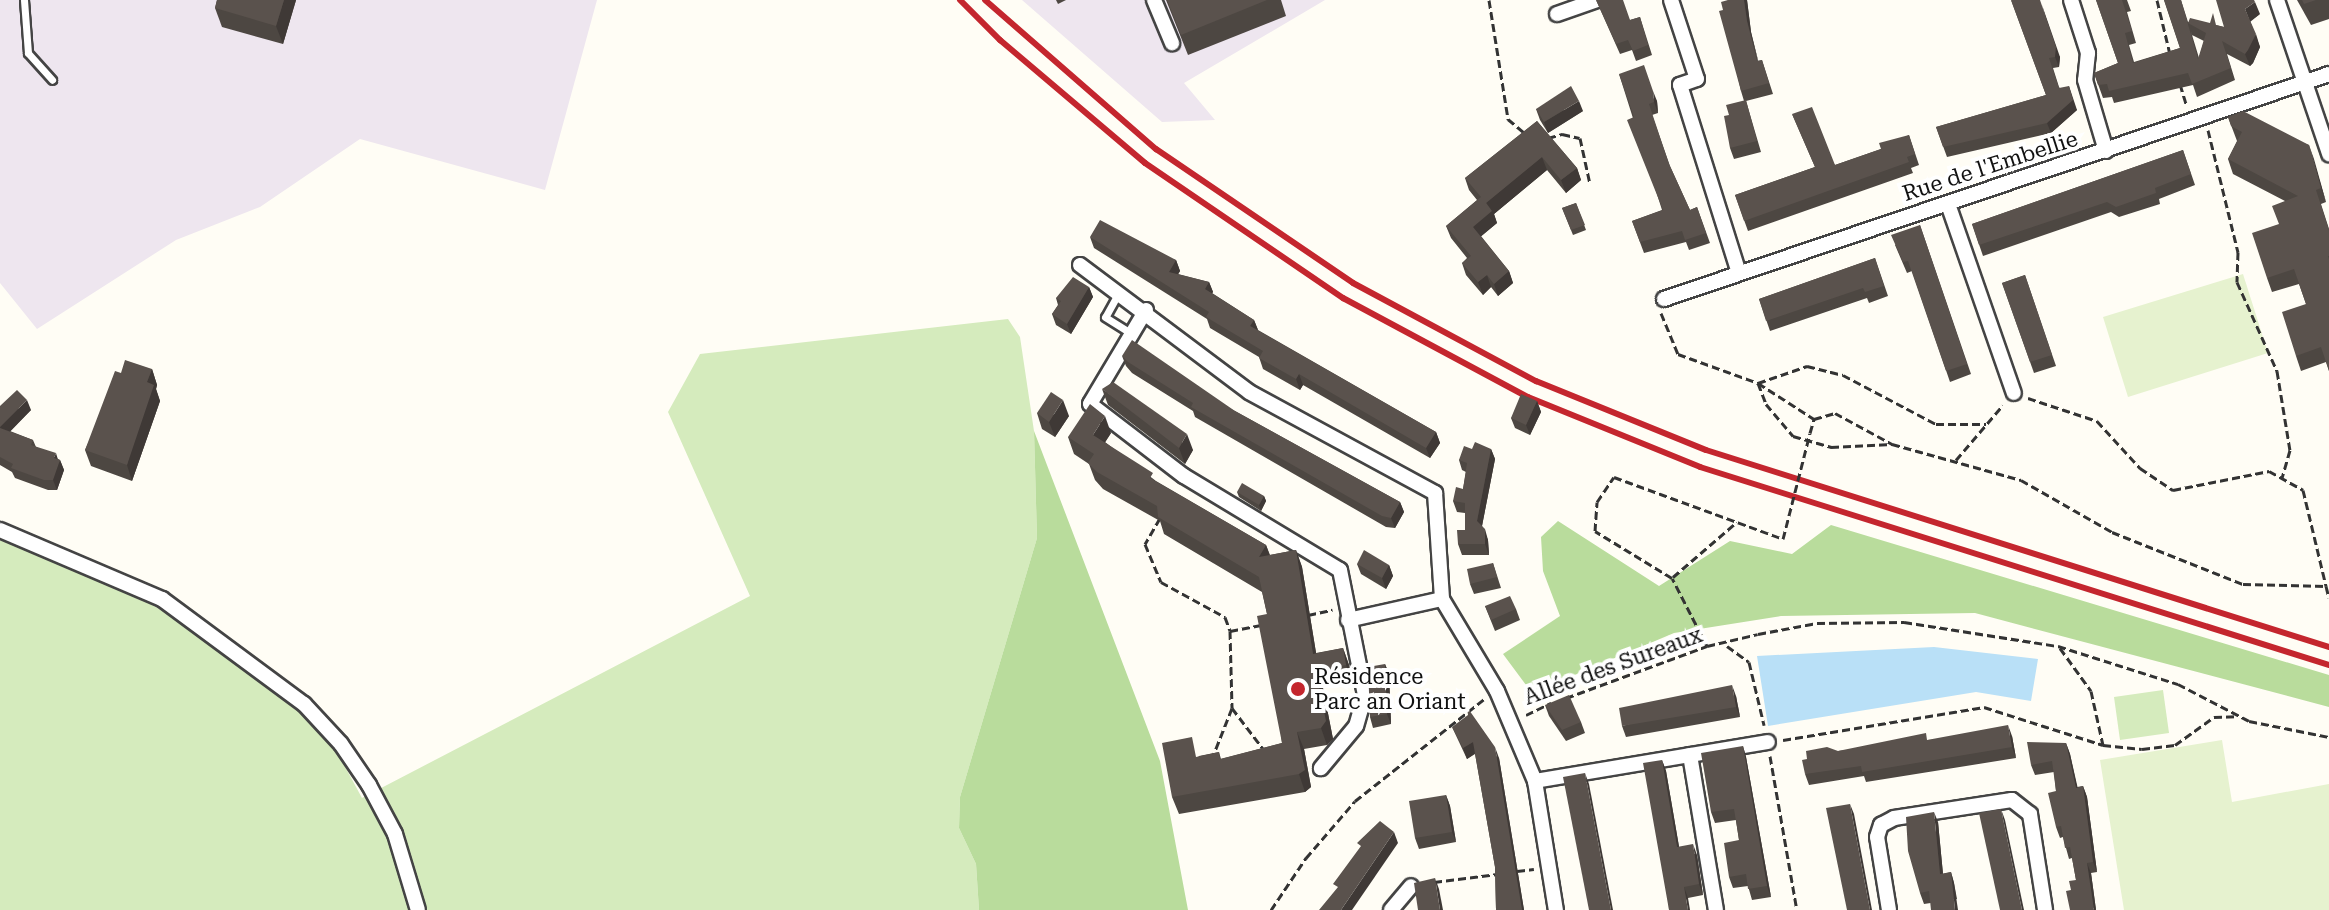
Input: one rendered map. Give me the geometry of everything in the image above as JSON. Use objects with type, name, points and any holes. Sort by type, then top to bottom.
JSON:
[{"type":"street","points":[[1154,0],[1172,43]]},
{"type":"street","points":[[1557,14],[1597,0]]},
{"type":"street","points":[[1671,0],[1697,79],[1680,85],[1739,273]]},
{"type":"street","points":[[2071,0],[2088,53],[2085,80],[2106,151]]},
{"type":"street","points":[[2277,0],[2329,154]]},
{"type":"street","name":"Rue de l'Embellie","points":[[1664,299],[2329,74]]},
{"type":"street","points":[[1948,204],[2014,393]]},
{"type":"street","points":[[1080,265],[1146,310],[1249,392],[1435,493],[1442,599],[1497,691],[1535,781],[1556,910]]},
{"type":"street","points":[[1146,310],[1090,404],[1184,476],[1340,570],[1365,695],[1356,726],[1321,768]]},
{"type":"street","points":[[0,530],[162,599],[304,704],[341,744],[369,785],[395,834],[418,910]]},
{"type":"street","points":[[1347,614],[1442,599]]},
{"type":"street","points":[[1535,781],[1768,742]]},
{"type":"street","points":[[1690,755],[1716,910]]},
{"type":"street","points":[[1889,910],[1877,837],[1881,825],[2012,800],[2030,814],[2045,910]]},
{"type":"street","points":[[1391,910],[1411,886]]},
{"type":"lane","points":[[24,0],[28,53],[52,80]]},
{"type":"lane","points":[[1119,292],[1105,317],[1132,334]]},
{"type":"path","points":[[1489,0],[1508,119],[1530,138]]},
{"type":"path","points":[[2157,0],[2173,62]]},
{"type":"path","points":[[2178,77],[2197,119],[2214,143],[2217,182],[2238,252],[2237,282],[2277,371],[2290,450],[2282,478]]},
{"type":"path","points":[[1540,138],[1562,134],[1580,138],[1590,184]]},
{"type":"path","points":[[1664,299],[1661,312],[1678,354],[1758,383],[1814,419],[1835,413],[1892,444],[2021,480],[2112,532],[2243,584],[2326,586]]},
{"type":"path","points":[[1758,383],[1807,366],[1843,375],[1936,424],[1988,424]]},
{"type":"path","points":[[1758,383],[1766,404],[1793,436],[1831,447],[1892,444]]},
{"type":"path","points":[[1955,460],[2014,393],[2097,421],[2140,468],[2173,490],[2269,471],[2303,490],[2329,598]]},
{"type":"path","points":[[1707,646],[1672,578],[1595,531],[1597,502],[1614,477],[1783,539],[1814,419]]},
{"type":"path","points":[[1160,517],[1145,544],[1161,582],[1225,617],[1230,631],[1232,708],[1211,761]]},
{"type":"path","points":[[1672,578],[1737,522]]},
{"type":"path","points":[[1303,616],[1347,614]]},
{"type":"path","points":[[1230,631],[1274,622]]},
{"type":"path","name":"Allée des Sureaux","points":[[1512,722],[1707,646],[1725,645],[1817,623],[1904,622],[2058,646],[2178,684],[2239,716],[2329,737]]},
{"type":"path","points":[[1725,645],[1749,662],[1768,742],[1797,910]]},
{"type":"path","points":[[2058,646],[2091,691],[2103,745]]},
{"type":"path","points":[[1271,910],[1306,858],[1355,801],[1412,752],[1497,691]]},
{"type":"path","points":[[1768,742],[1984,707],[2103,745],[2142,749],[2175,745],[2214,717],[2239,716]]},
{"type":"path","points":[[1232,708],[1266,753]]},
{"type":"path","points":[[1411,886],[1549,867]]},
{"type":"shaded area","points":[[0,0],[597,0],[545,190],[360,139],[260,207],[176,240],[37,329],[0,283]]},
{"type":"shaded area","points":[[1022,0],[1325,0],[1184,83],[1215,120],[1162,122]]},
{"type":"green space","points":[[2243,274],[2268,353],[2128,397],[2103,317]]},
{"type":"green space","points":[[1008,319],[1020,337],[1034,431],[1037,538],[960,797],[959,828],[976,864],[979,910],[0,910],[0,540],[124,589],[193,628],[298,711],[336,750],[362,798],[750,596],[668,412],[700,354]]},
{"type":"green space","points":[[1034,431],[1160,761],[1188,910],[979,910],[976,864],[959,828],[960,797],[1037,538]]},
{"type":"green space","points":[[1558,521],[1659,586],[1730,541],[1792,554],[1831,525],[2329,675],[2329,707],[1975,613],[1781,616],[1674,633],[1532,693],[1503,654],[1560,616],[1543,571],[1541,537]]},
{"type":"green space","points":[[2163,690],[2169,733],[2120,740],[2114,697]]},
{"type":"green space","points":[[2222,740],[2232,802],[2329,784],[2329,910],[2124,910],[2100,760]]},
{"type":"water","points":[[1934,647],[2038,659],[2031,701],[1976,692],[1768,726],[1757,656]]},
{"type":"building","points":[[217,0],[284,0],[276,26],[215,8]]},
{"type":"building","points":[[1167,0],[1267,0],[1181,35]]},
{"type":"building","points":[[1596,0],[1623,0],[1630,20],[1640,17],[1648,45],[1633,51],[1628,40],[1616,44]]},
{"type":"building","points":[[1744,0],[1757,61],[1762,60],[1769,83],[1741,91],[1719,11],[1723,10],[1721,2]]},
{"type":"building","points":[[2011,0],[2040,0],[2056,47],[2055,57],[2049,58],[2059,88],[2069,86],[2073,100],[2047,123],[1943,147],[1936,127],[2046,95]]},
{"type":"building","points":[[2096,0],[2122,0],[2132,31],[2125,33],[2133,63],[2180,48],[2164,0],[2181,0],[2198,59],[2206,33],[2188,23],[2190,18],[2210,23],[2213,13],[2216,25],[2224,27],[2216,0],[2254,0],[2245,9],[2256,34],[2245,54],[2222,41],[2231,68],[2192,84],[2188,73],[2109,91],[2107,84],[2098,85],[2094,73],[2118,63]]},
{"type":"building","points":[[1644,65],[1653,91],[1654,102],[1649,104],[1669,164],[1690,210],[1697,207],[1706,233],[1685,240],[1682,231],[1640,242],[1632,221],[1663,210],[1627,120],[1634,117],[1619,74]]},
{"type":"building","points":[[1571,86],[1579,101],[1544,122],[1536,109]]},
{"type":"building","points":[[1746,100],[1757,141],[1730,148],[1724,116],[1729,115],[1726,105]]},
{"type":"building","points":[[1812,107],[1835,165],[1881,149],[1879,143],[1909,135],[1915,154],[1907,157],[1909,162],[1744,221],[1735,195],[1815,167],[1792,114]]},
{"type":"building","points":[[2243,111],[2309,145],[2321,188],[2316,190],[2329,230],[2329,371],[2321,347],[2296,356],[2282,312],[2306,304],[2294,269],[2267,278],[2252,233],[2279,224],[2272,206],[2298,196],[2228,159],[2242,132],[2231,126],[2228,117]]},
{"type":"building","points":[[1537,121],[1577,168],[1561,180],[1542,157],[1486,203],[1492,211],[1473,227],[1509,271],[1494,284],[1487,275],[1478,282],[1462,263],[1471,256],[1446,226],[1481,197],[1465,178]]},
{"type":"building","points":[[2183,150],[2191,174],[2155,188],[2156,193],[2116,207],[2107,202],[1979,245],[1972,224]]},
{"type":"building","points":[[1576,203],[1585,225],[1571,230],[1562,208]]},
{"type":"building","points":[[1100,220],[1176,260],[1169,272],[1209,282],[1205,289],[1254,320],[1250,326],[1436,432],[1426,448],[1299,374],[1296,379],[1259,358],[1263,351],[1206,317],[1209,312],[1090,237]]},
{"type":"building","points":[[1920,225],[1967,364],[1946,371],[1908,261],[1903,262],[1891,235]]},
{"type":"building","points":[[1875,258],[1884,286],[1865,292],[1863,288],[1766,321],[1759,299]]},
{"type":"building","points":[[2025,275],[2052,355],[2030,362],[2002,283]]},
{"type":"building","points":[[1073,277],[1089,287],[1067,324],[1052,314],[1061,301],[1056,298]]},
{"type":"building","points":[[1132,340],[1235,411],[1400,502],[1391,518],[1382,516],[1191,407],[1193,403],[1122,356]]},
{"type":"building","points":[[125,360],[152,369],[147,382],[154,385],[127,465],[85,450],[115,371],[121,373]]},
{"type":"building","points":[[1113,382],[1187,434],[1179,448],[1102,389]]},
{"type":"building","points":[[17,390],[27,400],[0,427],[0,406]]},
{"type":"building","points":[[1051,392],[1063,400],[1049,422],[1037,413]]},
{"type":"building","points":[[1521,394],[1537,401],[1526,425],[1511,418]]},
{"type":"building","points":[[1090,404],[1105,416],[1093,435],[1153,473],[1150,478],[1266,545],[1259,557],[1296,550],[1313,654],[1343,648],[1346,665],[1316,671],[1326,721],[1321,728],[1297,732],[1305,770],[1299,774],[1172,797],[1162,743],[1192,737],[1196,757],[1219,752],[1220,759],[1282,743],[1257,616],[1267,614],[1259,577],[1158,517],[1157,506],[1097,472],[1088,463],[1094,454],[1068,437]]},
{"type":"building","points":[[0,428],[33,440],[31,445],[56,453],[54,458],[60,460],[53,480],[44,480],[11,468],[13,464],[0,457]]},
{"type":"building","points":[[1475,442],[1491,449],[1477,521],[1485,529],[1485,544],[1458,544],[1457,530],[1465,530],[1465,503],[1453,501],[1456,487],[1463,489],[1467,463],[1459,460],[1464,446],[1472,449]]},
{"type":"building","points":[[1242,483],[1264,496],[1259,505],[1237,492]]},
{"type":"building","points":[[1364,550],[1389,565],[1382,578],[1357,564]]},
{"type":"building","points":[[1493,563],[1497,577],[1470,584],[1467,569]]},
{"type":"building","points":[[1510,596],[1516,609],[1491,620],[1485,606]]},
{"type":"building","points":[[1385,664],[1387,714],[1370,717],[1368,667]]},
{"type":"building","points":[[1732,685],[1736,707],[1622,726],[1619,708]]},
{"type":"building","points":[[1569,695],[1581,722],[1562,730],[1545,705]]},
{"type":"building","points":[[1467,707],[1495,747],[1522,910],[1496,910],[1495,867],[1473,742],[1463,748],[1452,727],[1468,715]]},
{"type":"building","points":[[2008,725],[2012,747],[1862,772],[1861,766],[1805,774],[1802,760],[1807,759],[1806,751],[1827,747],[1838,751],[1926,733],[1927,740]]},
{"type":"building","points":[[2027,742],[2066,743],[2076,788],[2083,786],[2093,862],[2087,863],[2094,910],[2070,910],[2066,891],[2071,890],[2069,881],[2076,880],[2070,847],[2065,848],[2061,826],[2056,827],[2048,793],[2056,791],[2052,761],[2031,765]]},
{"type":"building","points":[[1743,746],[1767,886],[1748,889],[1746,874],[1729,877],[1724,843],[1739,840],[1734,809],[1711,812],[1701,753]]},
{"type":"building","points":[[1662,760],[1677,847],[1693,844],[1699,884],[1684,887],[1688,910],[1669,910],[1643,763]]},
{"type":"building","points":[[1585,773],[1611,910],[1589,910],[1563,777]]},
{"type":"building","points":[[1446,795],[1452,832],[1415,838],[1409,801]]},
{"type":"building","points":[[1850,804],[1870,910],[1847,910],[1826,808]]},
{"type":"building","points":[[2001,809],[2022,910],[2000,910],[1979,813]]},
{"type":"building","points":[[1934,812],[1940,874],[1951,872],[1955,910],[1931,910],[1929,891],[1920,893],[1908,851],[1906,817]]},
{"type":"building","points":[[1380,821],[1394,832],[1341,910],[1319,910],[1338,887],[1333,884],[1361,846],[1357,843]]},
{"type":"building","points":[[1435,878],[1440,910],[1418,910],[1414,883]]},
{"type":"railway","points":[[960,0],[1000,40],[1145,163],[1343,298],[1528,397],[1700,467],[2329,665]]},
{"type":"railway","points":[[985,0],[1156,149],[1353,283],[1536,381],[1706,450],[2329,647]]},
{"type":"place","name":"Résidence Parc an Oriant","points":[[1298,689]]}]
